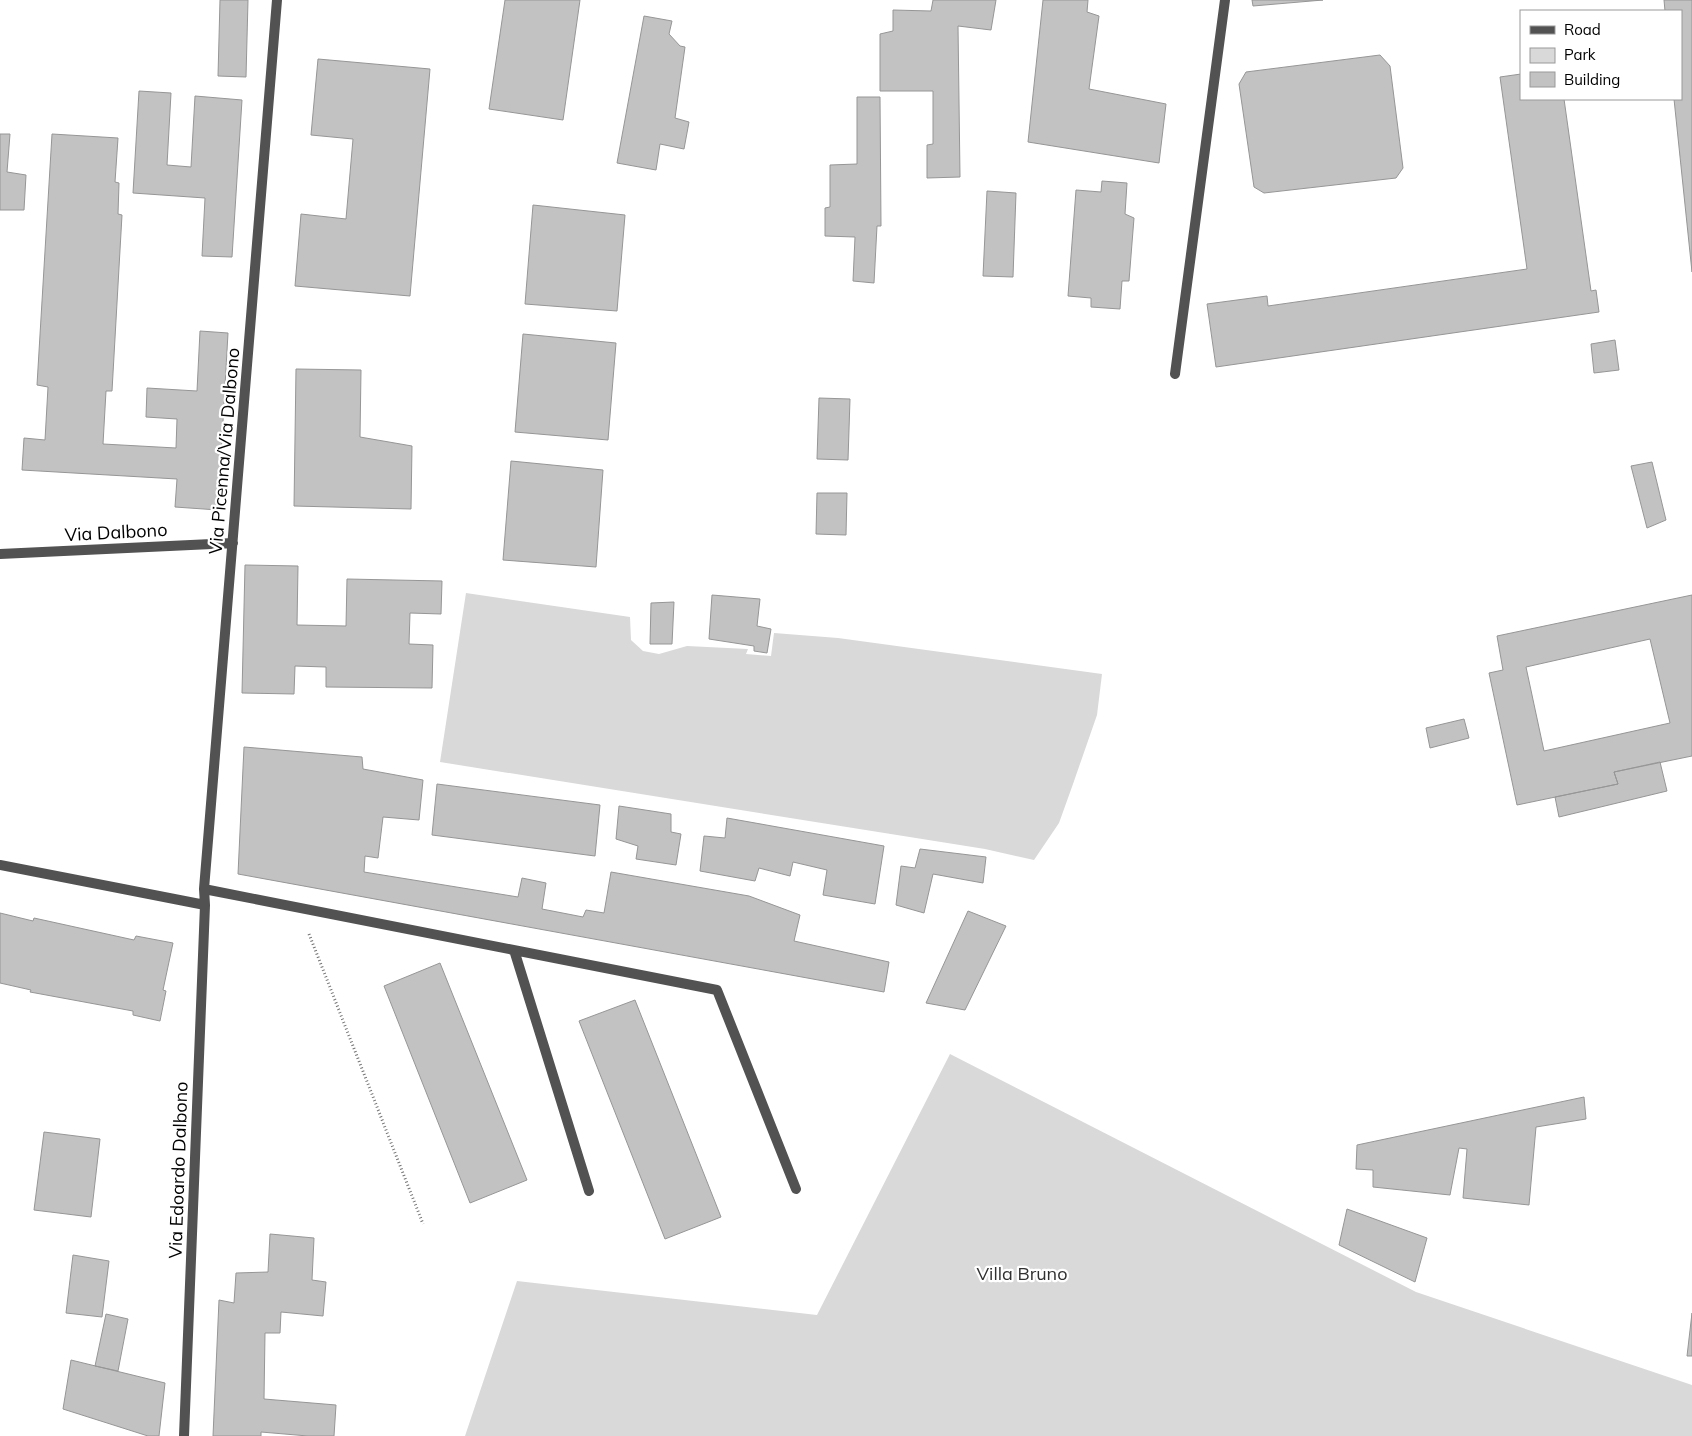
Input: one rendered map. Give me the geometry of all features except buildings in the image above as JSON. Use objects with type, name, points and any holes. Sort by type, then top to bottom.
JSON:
[{"type":"street","name":"Via Picenna/Via Dalbono","points":[[205,905],[204,889],[277,0]]},
{"type":"street","points":[[1175,374],[1225,0]]},
{"type":"street","name":"Via Dalbono","points":[[0,554],[233,543]]},
{"type":"street","points":[[0,865],[205,905]]},
{"type":"street","points":[[204,889],[717,990],[796,1189]]},
{"type":"street","name":"Via Edoardo Dalbono","points":[[184,1436],[205,905]]},
{"type":"street","points":[[514,950],[588,1191]]},
{"type":"path","points":[[298,908],[423,1224]]},
{"type":"green space","points":[[466,593],[630,617],[631,640],[643,651],[659,654],[687,646],[748,649],[746,654],[771,656],[774,633],[838,638],[1102,674],[1097,715],[1059,823],[1034,860],[985,849],[440,762]]},
{"type":"green space","name":"Villa Bruno","points":[[950,1054],[1416,1292],[1692,1385],[1692,1436],[465,1436],[517,1281],[817,1315]]}]
